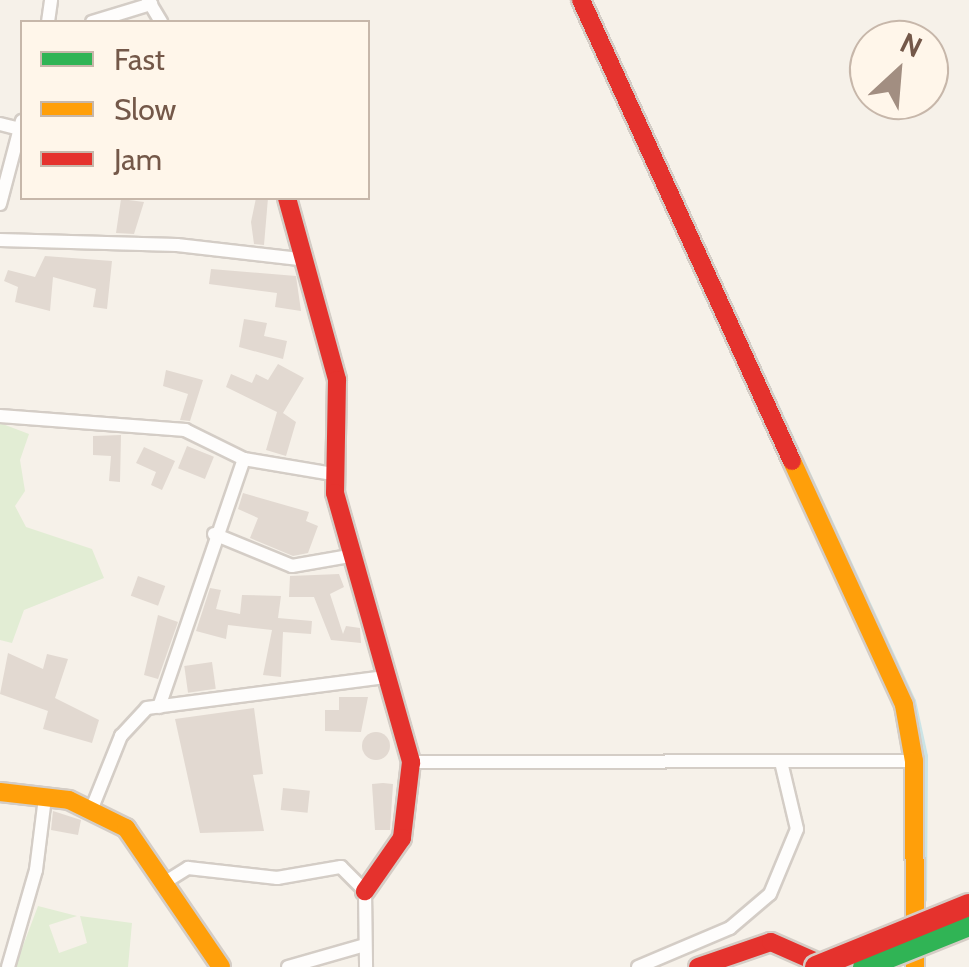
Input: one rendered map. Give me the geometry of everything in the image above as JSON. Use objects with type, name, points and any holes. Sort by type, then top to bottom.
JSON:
[{"type":"main road","points":[[581,0],[904,705],[914,762],[914,967]]},
{"type":"main road","points":[[287,200],[299,260],[336,380],[332,474],[412,762],[402,838],[365,891]]},
{"type":"main road","points":[[0,792],[92,808],[126,828],[168,881],[221,967]]},
{"type":"main road","points":[[816,967],[969,906]]},
{"type":"main road","points":[[864,967],[969,925]]},
{"type":"main road","points":[[698,967],[771,942],[828,967]]},
{"type":"street","points":[[98,20],[149,2]]},
{"type":"street","points":[[0,204],[20,129]]},
{"type":"street","points":[[0,240],[177,245],[299,260]]},
{"type":"street","points":[[0,416],[185,430],[244,459],[332,474]]},
{"type":"street","points":[[159,707],[214,534],[244,459]]},
{"type":"street","points":[[214,534],[292,566],[355,555]]},
{"type":"street","points":[[92,808],[131,718],[159,707],[385,676]]},
{"type":"street","points":[[412,762],[914,762]]},
{"type":"street","points":[[638,967],[730,928],[770,894],[798,829],[781,762]]},
{"type":"street","points":[[8,967],[36,870],[45,798]]},
{"type":"street","points":[[168,881],[188,868],[277,878],[333,864],[365,891],[366,967]]},
{"type":"street","points":[[288,967],[366,945]]},
{"type":"green space","points":[[0,423],[29,434],[20,460],[25,491],[15,506],[26,527],[92,549],[104,578],[24,610],[12,643],[0,640]]},
{"type":"green space","points":[[38,906],[77,916],[49,925],[59,953],[87,943],[80,916],[132,923],[128,967],[15,967]]},
{"type":"building","points":[[121,200],[144,202],[134,234],[116,233]]},
{"type":"building","points":[[256,200],[268,200],[264,245],[254,244],[251,222]]},
{"type":"building","points":[[45,256],[112,261],[107,309],[93,307],[96,289],[53,277],[50,311],[15,302],[18,287],[4,281],[8,270],[35,277]]},
{"type":"building","points":[[211,269],[296,276],[301,311],[275,307],[277,293],[209,284]]},
{"type":"building","points":[[244,319],[267,323],[264,336],[287,341],[283,359],[239,347]]},
{"type":"building","points":[[278,364],[304,378],[283,413],[296,422],[286,456],[266,450],[277,412],[226,387],[231,374],[252,383],[256,374],[268,380]]},
{"type":"building","points":[[166,370],[203,380],[190,421],[180,420],[188,394],[163,386]]},
{"type":"building","points":[[121,435],[120,482],[109,481],[111,456],[93,455],[93,436]]},
{"type":"building","points":[[187,446],[214,457],[205,479],[178,468]]},
{"type":"building","points":[[144,447],[175,461],[162,490],[151,485],[156,472],[136,463]]},
{"type":"building","points":[[243,493],[309,512],[306,521],[318,526],[308,553],[293,556],[250,538],[258,518],[238,509]]},
{"type":"building","points":[[339,574],[344,587],[330,594],[343,634],[346,626],[360,628],[361,643],[331,640],[314,597],[289,597],[290,576]]},
{"type":"building","points":[[138,576],[165,586],[158,606],[131,596]]},
{"type":"building","points":[[210,588],[221,590],[216,609],[240,614],[242,595],[281,596],[278,618],[312,621],[311,634],[283,632],[281,677],[263,675],[272,630],[228,625],[226,639],[196,631]]},
{"type":"building","points":[[158,615],[178,622],[158,679],[144,675]]},
{"type":"building","points":[[8,653],[43,669],[47,654],[68,659],[55,698],[99,720],[92,743],[43,729],[48,711],[0,694]]},
{"type":"building","points":[[212,662],[216,689],[188,693],[184,666]]},
{"type":"building","points":[[339,697],[368,697],[361,732],[325,731],[325,710],[339,710]]},
{"type":"building","points":[[254,708],[263,774],[253,775],[264,831],[200,833],[175,719]]},
{"type":"building","points":[[376,732],[386,736],[390,746],[386,756],[376,760],[366,756],[362,746],[366,736]]},
{"type":"building","points":[[372,784],[393,784],[390,830],[375,830]]},
{"type":"building","points":[[283,788],[310,791],[308,813],[281,810]]},
{"type":"building","points":[[53,811],[81,820],[78,835],[51,830]]},
{"type":"waterway","points":[[636,100],[914,701],[926,756],[925,900]]},
{"type":"traffic: slow","points":[[792,461],[904,705],[914,761],[915,967]]},
{"type":"traffic: slow","points":[[0,792],[69,800],[126,828],[221,967]]},
{"type":"traffic: jam","points":[[581,0],[792,461]]},
{"type":"traffic: jam","points":[[288,200],[337,380],[335,493],[411,762],[402,838],[365,891]]},
{"type":"traffic: jam","points":[[816,967],[969,905]]},
{"type":"traffic: jam","points":[[698,967],[771,942],[828,967]]},
{"type":"traffic: fast","points":[[864,967],[969,925]]}]
